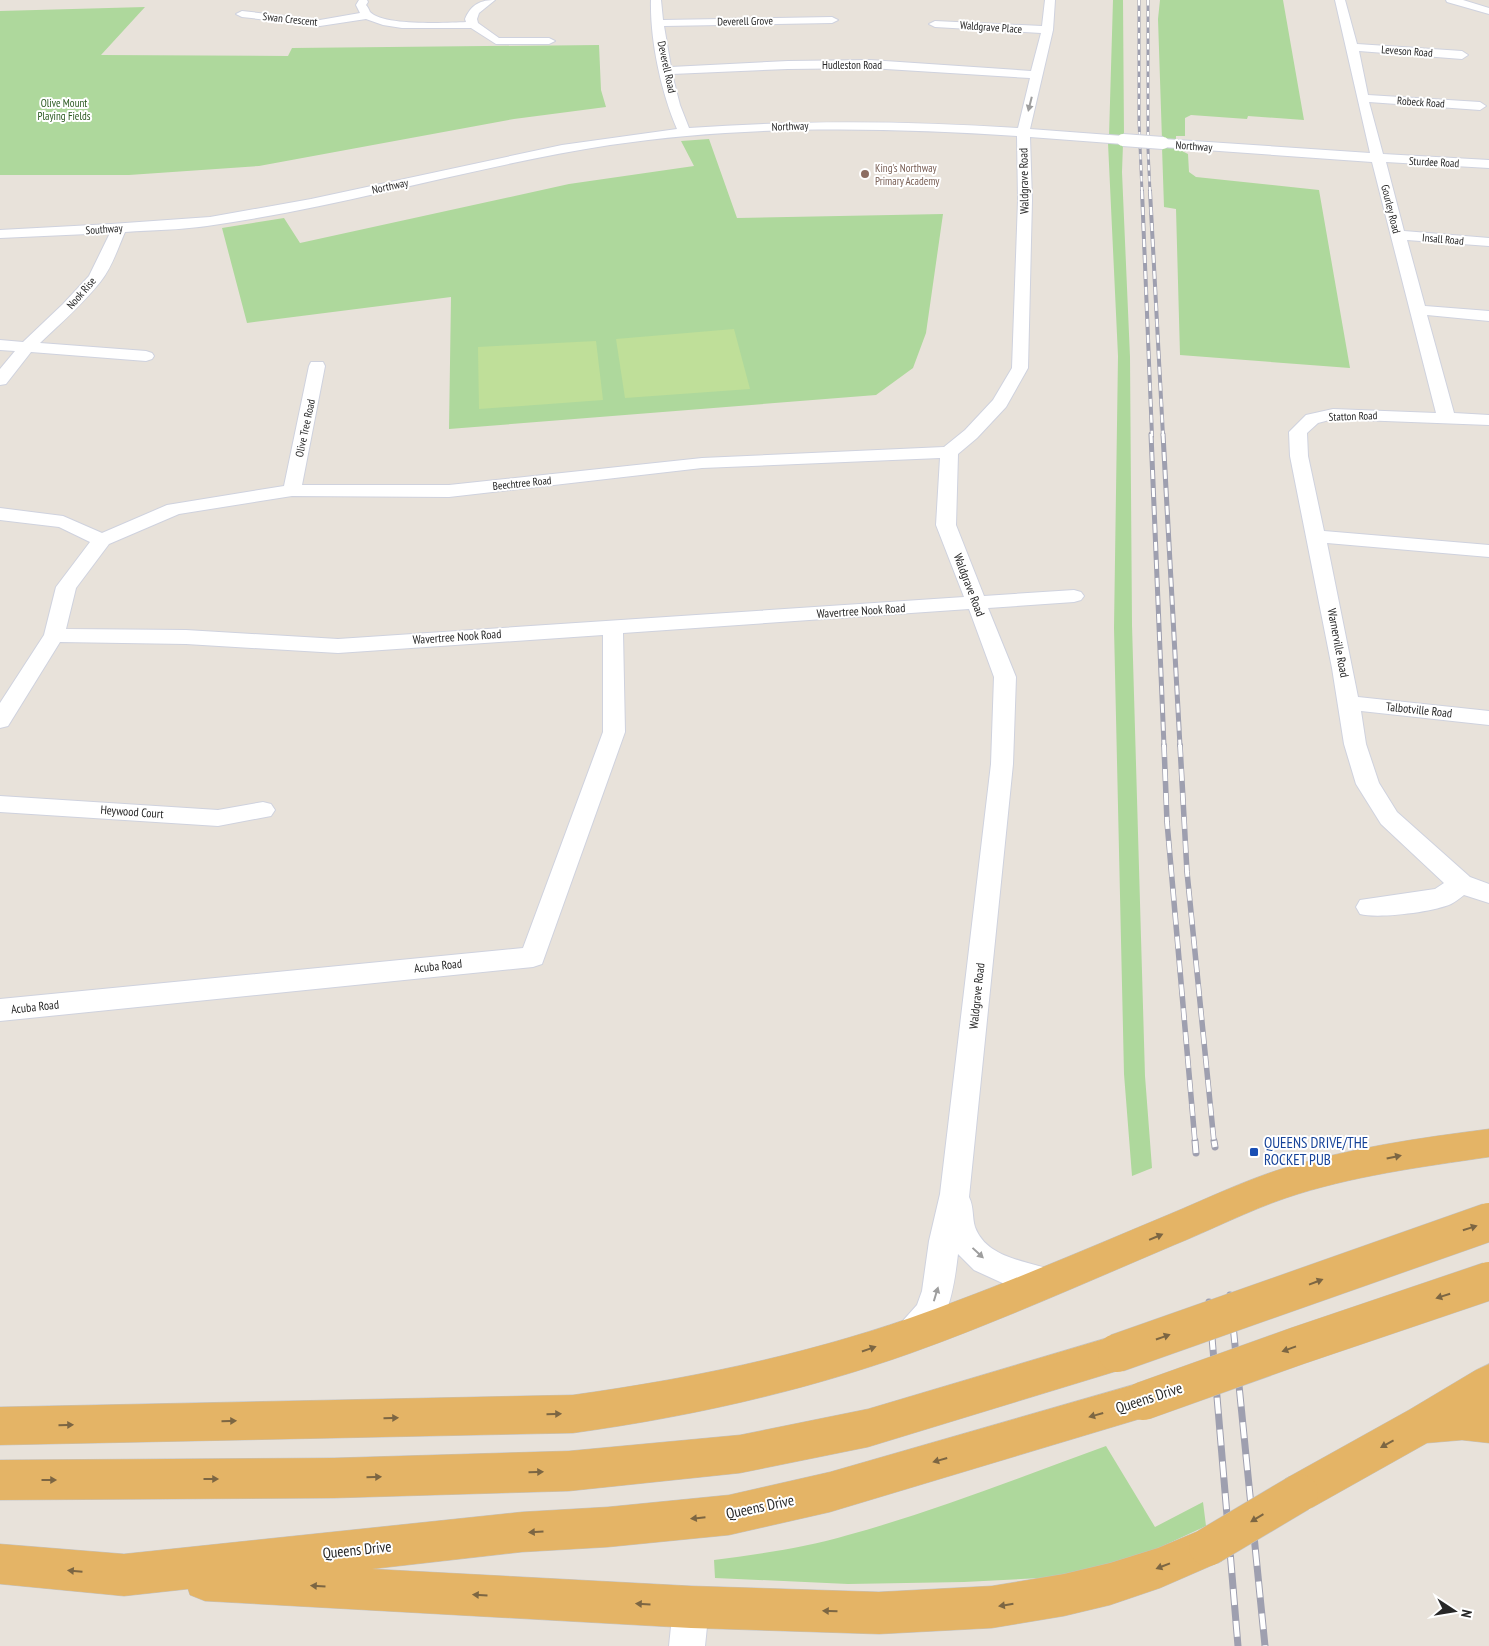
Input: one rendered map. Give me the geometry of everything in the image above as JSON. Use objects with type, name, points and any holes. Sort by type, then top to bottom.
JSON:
[{"type":"highway","points":[[0,1426],[573,1414],[638,1405],[719,1390],[822,1364],[911,1335],[1047,1282],[1279,1185],[1331,1170],[1405,1155],[1489,1143]]},
{"type":"highway","points":[[0,1480],[334,1478],[569,1471],[740,1454],[868,1428],[1117,1353],[1372,1261],[1489,1222]]},
{"type":"highway","name":"Queens Drive","points":[[0,1564],[124,1575],[522,1532],[608,1527],[728,1515],[830,1492],[1143,1401],[1368,1321],[1489,1282]]},
{"type":"highway","points":[[124,1575],[689,1627],[992,1607],[1064,1595],[1110,1584],[1160,1568],[1208,1547],[1299,1493],[1423,1424],[1489,1383]]},
{"type":"highway","points":[[1423,1424],[1462,1421],[1489,1424]]},
{"type":"street","points":[[364,0],[361,5],[368,15]]},
{"type":"street","points":[[490,0],[474,11],[471,19],[473,25],[496,41],[531,39],[548,41]]},
{"type":"street","name":"Deverell Road","points":[[656,0],[666,71],[680,124],[685,133]]},
{"type":"street","name":"Waldgrave Road","points":[[911,1335],[928,1315],[938,1291],[944,1241],[955,1194],[1004,735],[1006,677],[946,526],[950,452],[971,434],[1000,403],[1020,368],[1025,200],[1023,133],[1047,30],[1050,0]]},
{"type":"street","name":"Gourley Road","points":[[1340,0],[1362,98],[1446,417]]},
{"type":"street","points":[[1450,0],[1489,11]]},
{"type":"street","name":"Swan Crescent","points":[[242,14],[320,23],[368,15],[380,20],[416,26],[473,25]]},
{"type":"street","points":[[258,26],[272,17]]},
{"type":"street","name":"Deverell Grove","points":[[658,22],[832,20]]},
{"type":"street","name":"Waldgrave Place","points":[[935,24],[1047,30]]},
{"type":"street","name":"Leveson Road","points":[[1352,47],[1462,55]]},
{"type":"street","name":"Hudleston Road","points":[[666,71],[788,65],[870,64],[1037,76]]},
{"type":"street","name":"Robeck Road","points":[[1362,98],[1480,106]]},
{"type":"street","name":"Northway","points":[[209,222],[331,199],[549,152],[612,141],[747,128],[880,125],[1023,133],[1378,159]]},
{"type":"street","name":"Sturdee Road","points":[[1378,159],[1489,164]]},
{"type":"street","name":"Southway","points":[[0,234],[209,222]]},
{"type":"street","name":"Nook Rise","points":[[0,380],[28,347],[69,307],[95,278],[120,228]]},
{"type":"street","name":"Insall Road","points":[[1398,235],[1489,242]]},
{"type":"street","points":[[1418,310],[1489,316]]},
{"type":"street","points":[[0,345],[146,356]]},
{"type":"street","name":"Olive Tree Road","points":[[292,490],[318,366]]},
{"type":"street","name":"Statton Road","points":[[1317,536],[1299,456],[1298,432],[1312,419],[1333,414],[1489,420]]},
{"type":"street","name":"Beechtree Road","points":[[102,540],[174,509],[292,490],[449,491],[702,463],[950,452]]},
{"type":"street","points":[[0,514],[63,522],[102,540],[66,587],[54,635],[0,721]]},
{"type":"street","points":[[1317,536],[1489,550]]},
{"type":"street","name":"Warnerville Road","points":[[1317,536],[1350,703],[1356,744],[1368,784],[1389,818],[1461,884],[1489,894]]},
{"type":"street","name":"Wavertree Nook Road","points":[[54,635],[186,637],[338,646],[1074,596]]},
{"type":"street","name":"Acuba Road","points":[[0,1010],[533,957],[614,732],[614,626]]},
{"type":"street","name":"Talbotville Road","points":[[1350,703],[1489,718]]},
{"type":"street","name":"Heywood Court","points":[[0,804],[218,818],[263,810]]},
{"type":"street","points":[[1369,906],[1401,905],[1442,897],[1461,884]]},
{"type":"street","name":"Waldgrave Road","points":[[955,1194],[961,1230],[976,1253],[996,1267],[1017,1276],[1047,1282]]},
{"type":"green space","points":[[1113,0],[1123,0],[1124,137],[1109,136]]},
{"type":"green space","points":[[1160,0],[1283,0],[1304,120],[1248,116],[1247,119],[1191,115],[1185,118],[1185,136],[1176,136],[1176,141],[1162,140],[1158,19]]},
{"type":"green space","name":"Olive Mount Playing Fields","points":[[145,7],[101,55],[288,56],[292,48],[599,45],[601,90],[606,107],[514,119],[259,166],[129,175],[0,175],[0,11]]},
{"type":"green space","points":[[709,139],[737,218],[943,214],[926,333],[913,368],[876,395],[449,429],[451,297],[247,323],[222,228],[284,218],[300,243],[569,184],[694,166],[681,141]]},
{"type":"green space","points":[[1108,143],[1123,144],[1122,172],[1130,357],[1132,625],[1145,1076],[1152,1168],[1132,1176],[1124,1074],[1114,628],[1118,356]]},
{"type":"green space","points":[[1162,147],[1176,148],[1188,154],[1189,172],[1196,177],[1319,190],[1350,368],[1180,355],[1176,209],[1164,207]]},
{"type":"green space","points":[[734,329],[750,389],[625,398],[616,339]]},
{"type":"green space","points":[[596,341],[603,400],[479,409],[478,347]]},
{"type":"green space","points":[[1106,1446],[1155,1527],[1203,1502],[1206,1526],[1152,1551],[1078,1576],[964,1582],[848,1584],[715,1578],[714,1560],[798,1547],[832,1540],[881,1526]]},
{"type":"railway","points":[[1139,0],[1139,122],[1142,192]]},
{"type":"railway","points":[[1148,0],[1148,149],[1150,192]]},
{"type":"railway","points":[[1142,191],[1152,436]]},
{"type":"railway","points":[[1150,191],[1163,436]]},
{"type":"railway","points":[[1151,434],[1164,746]]},
{"type":"railway","points":[[1163,434],[1180,746]]},
{"type":"railway","points":[[1164,745],[1167,822],[1195,1142]]},
{"type":"railway","points":[[1180,745],[1187,872],[1214,1142]]},
{"type":"railway","points":[[1195,1141],[1196,1153]]},
{"type":"railway","points":[[1214,1141],[1215,1147]]},
{"type":"railway","points":[[1230,1295],[1265,1646]]},
{"type":"railway","points":[[1209,1302],[1238,1646]]},
{"type":"place","name":"King's Northway Primary Academy","points":[[865,174]]},
{"type":"place","name":"QUEENS DRIVE/THE ROCKET PUB","points":[[1254,1152]]}]
